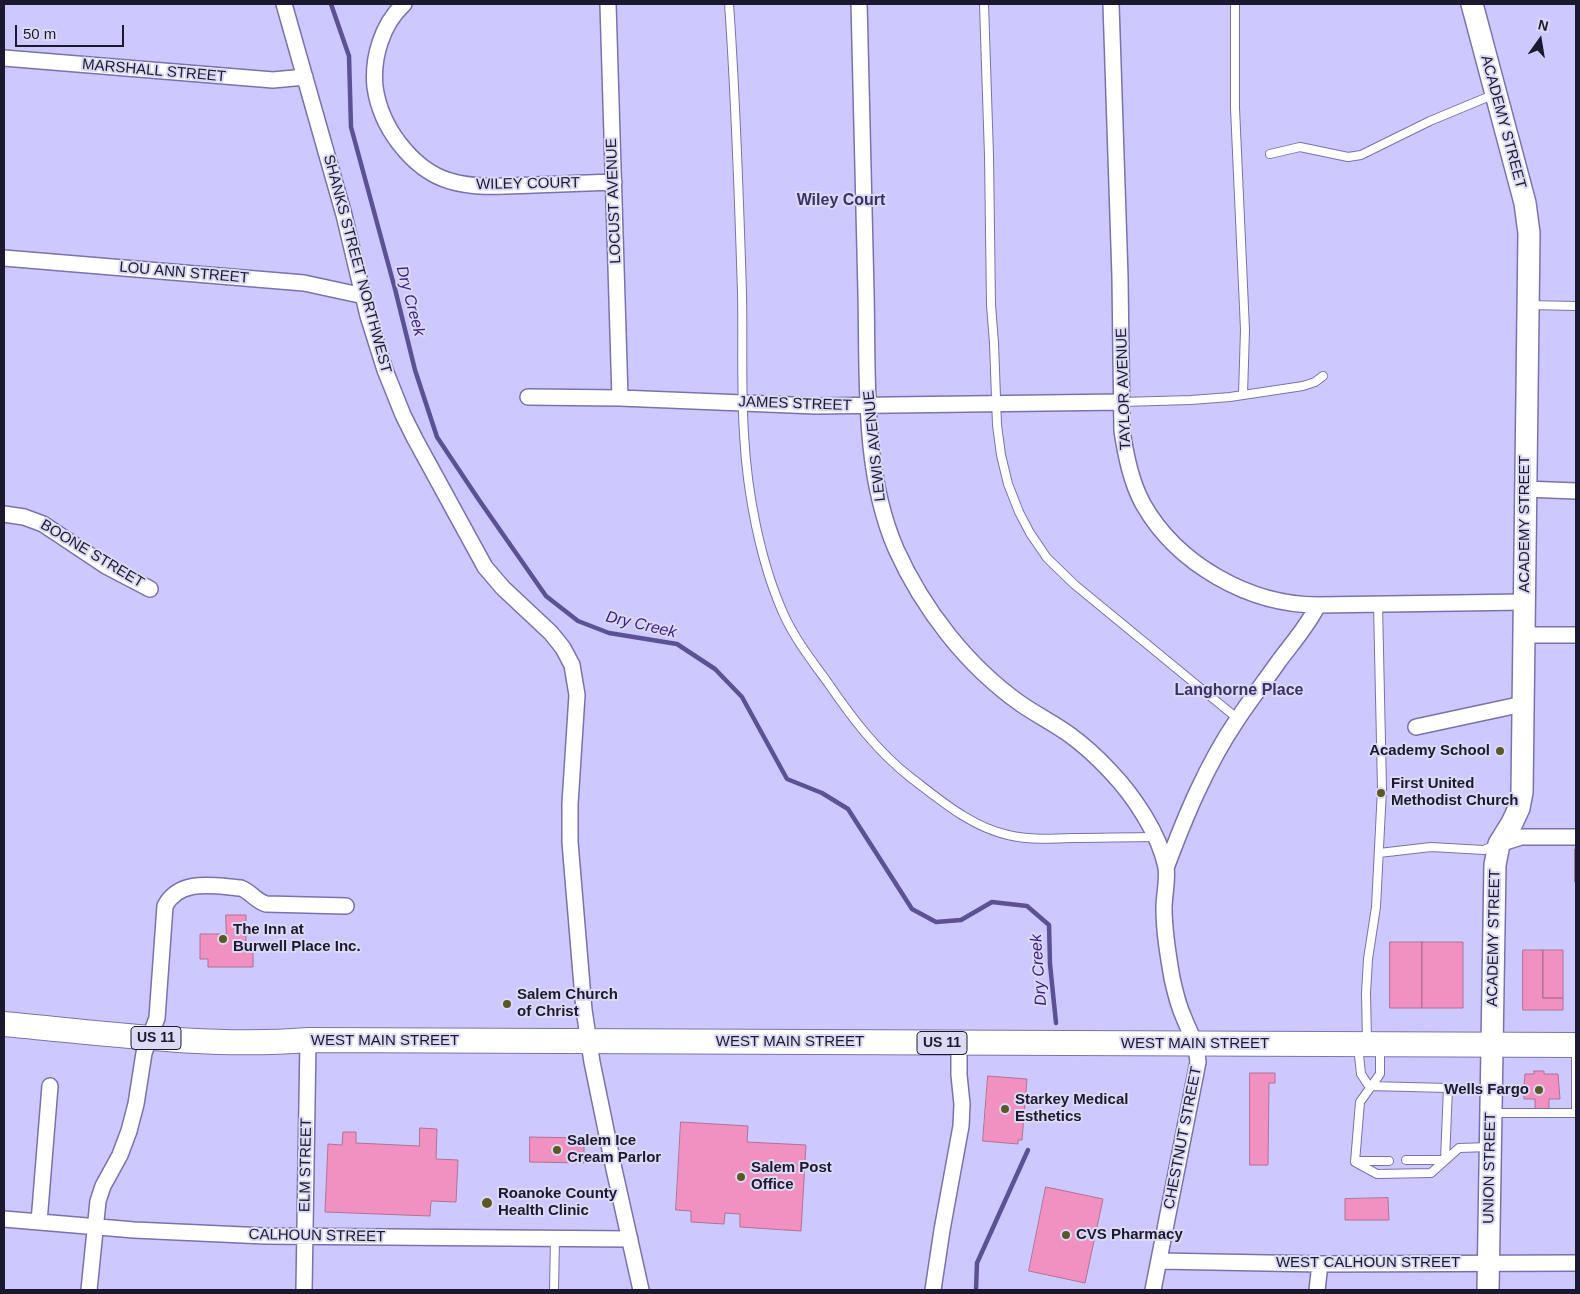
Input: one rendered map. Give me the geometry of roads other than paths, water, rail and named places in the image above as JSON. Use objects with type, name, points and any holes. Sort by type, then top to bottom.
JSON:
[{"type":"main road","name":"WEST MAIN STREET","points":[[4,1024],[150,1037],[273,1043],[308,1040],[1576,1045]]},
{"type":"street","name":"SHANKS STREET NORTHWEST","points":[[284,4],[344,215],[385,370],[403,415],[486,567],[503,588],[551,633],[563,648],[572,665],[577,695],[570,804],[570,842],[578,950],[588,1041],[641,1290]]},
{"type":"street","name":"WILEY COURT","points":[[404,4],[389,22],[380,44],[375,62],[374,78],[376,97],[382,116],[391,133],[416,162],[432,173],[450,181],[470,185],[495,187],[614,182]]},
{"type":"street","name":"LOCUST AVENUE","points":[[608,4],[620,398]]},
{"type":"street","name":"LEWIS AVENUE","points":[[859,4],[868,406],[875,478],[886,524],[897,551],[922,595],[945,630],[973,662],[993,682],[1021,704],[1070,735],[1092,752],[1112,773],[1142,813],[1155,837],[1166,868],[1164,921],[1168,956],[1182,1015],[1196,1044]]},
{"type":"street","name":"TAYLOR AVENUE","points":[[1111,4],[1122,402],[1125,448],[1133,480],[1142,503],[1155,523],[1171,542],[1191,559],[1218,576],[1240,588],[1287,603],[1318,605],[1525,602]]},
{"type":"street","name":"ACADEMY STREET","points":[[1472,4],[1525,204],[1529,232],[1522,792],[1519,808],[1512,824],[1499,844],[1494,866],[1492,1045]]},
{"type":"street","name":"MARSHALL STREET","points":[[4,58],[273,80],[305,76]]},
{"type":"street","name":"LOU ANN STREET","points":[[4,258],[304,283],[364,296]]},
{"type":"street","name":"JAMES STREET","points":[[528,397],[868,406],[1122,402]]},
{"type":"street","points":[[1525,489],[1576,491]]},
{"type":"street","name":"BOONE STREET","points":[[4,514],[24,517],[43,524],[106,566],[150,589]]},
{"type":"street","points":[[1166,868],[1200,784],[1221,744],[1280,660],[1308,625],[1318,605]]},
{"type":"street","points":[[1524,635],[1576,635]]},
{"type":"street","points":[[1416,727],[1523,704]]},
{"type":"street","points":[[1499,844],[1522,837],[1576,837]]},
{"type":"street","points":[[89,1290],[98,1201],[103,1186],[120,1156],[130,1130],[144,1053],[157,1018],[165,906],[169,898],[178,891],[197,885],[241,888],[258,901],[266,904],[346,906]]},
{"type":"street","name":"ELM STREET","points":[[304,1290],[308,1040]]},
{"type":"street","points":[[933,1290],[961,1126],[962,1104],[959,1074],[959,1043]]},
{"type":"street","name":"CHESTNUT STREET","points":[[1153,1290],[1198,1062],[1196,1044]]},
{"type":"street","name":"UNION STREET","points":[[1488,1290],[1492,1045]]},
{"type":"street","points":[[39,1222],[50,1086]]},
{"type":"street","name":"CALHOUN STREET","points":[[4,1219],[134,1230],[305,1237],[630,1239]]},
{"type":"street","name":"WEST CALHOUN STREET","points":[[1159,1262],[1320,1264],[1576,1263]]},
{"type":"street","points":[[1317,1290],[1320,1264]]},
{"type":"lane","points":[[729,4],[736,107],[744,434],[752,504],[760,542],[779,602],[796,638],[863,731],[890,762],[974,822],[995,832],[1037,839],[1155,837]]},
{"type":"lane","points":[[984,4],[989,156],[990,305],[1001,455],[1008,484],[1030,533],[1047,558],[1075,585],[1238,718]]},
{"type":"lane","points":[[1234,4],[1235,118],[1245,330],[1243,394]]},
{"type":"lane","points":[[1270,154],[1300,146],[1348,158],[1361,156],[1430,121],[1496,93]]},
{"type":"lane","points":[[1528,305],[1576,306]]},
{"type":"lane","points":[[1122,402],[1191,400],[1243,394],[1303,386],[1315,382],[1323,376]]},
{"type":"lane","points":[[1370,1086],[1361,1074],[1368,1044],[1366,993],[1368,960],[1376,908],[1382,790],[1378,604]]},
{"type":"lane","points":[[1379,853],[1431,847],[1484,850],[1499,844]]},
{"type":"lane","points":[[1356,1161],[1360,1102],[1380,1074],[1368,1044]]},
{"type":"lane","points":[[1491,1113],[1576,1113],[1576,1045]]},
{"type":"lane","points":[[1370,1086],[1448,1088],[1445,1160]]},
{"type":"lane","points":[[1356,1161],[1377,1174],[1430,1172],[1459,1148],[1490,1147]]},
{"type":"lane","points":[[1356,1161],[1389,1160]]},
{"type":"lane","points":[[1406,1160],[1445,1160]]},
{"type":"lane","points":[[554,1290],[555,1239]]},
{"type":"waterway","name":"Dry Creek","points":[[331,4],[349,56],[351,127],[415,370],[437,437],[546,596],[578,621],[609,633],[677,644],[715,669],[742,697],[787,779],[822,793],[848,809],[912,909],[936,922],[961,920],[992,902],[1027,906],[1049,925],[1050,964],[1056,1023]]},
{"type":"waterway","name":"Dry Creek","points":[[976,1290],[977,1263],[1028,1150]]},
{"type":"place","name":"Academy School","points":[[1500,751]]},
{"type":"place","name":"First United Methodist Church","points":[[1381,793]]},
{"type":"place","name":"The Inn at Burwell Place Inc.","points":[[223,939]]},
{"type":"place","name":"Salem Church of Christ","points":[[507,1004]]},
{"type":"place","name":"Wells Fargo","points":[[1539,1090]]},
{"type":"place","name":"Starkey Medical Esthetics","points":[[1005,1109]]},
{"type":"place","name":"Salem Ice Cream Parlor","points":[[557,1150]]},
{"type":"place","name":"Salem Post Office","points":[[741,1177]]},
{"type":"place","name":"Roanoke County Health Clinic","points":[[487,1203]]},
{"type":"place","name":"CVS Pharmacy","points":[[1066,1235]]},
{"type":"district","name":"Wiley Court","points":[[841,201]]},
{"type":"district","name":"Langhorne Place","points":[[1239,691]]}]
